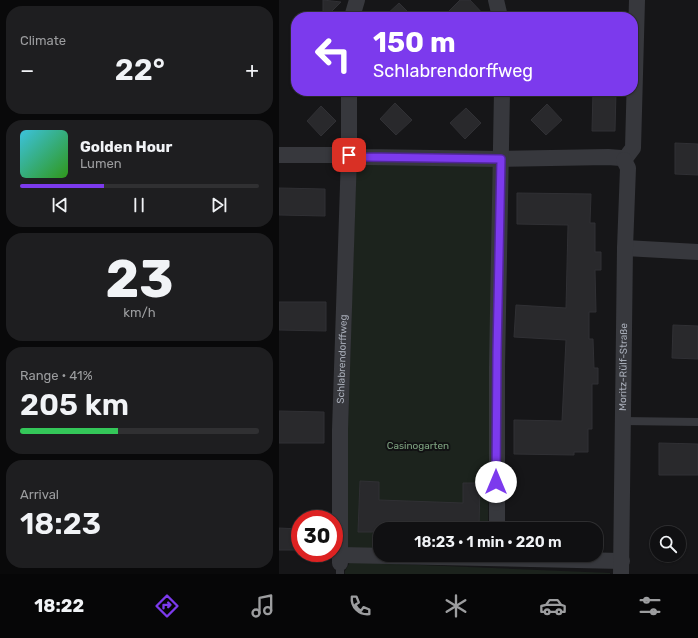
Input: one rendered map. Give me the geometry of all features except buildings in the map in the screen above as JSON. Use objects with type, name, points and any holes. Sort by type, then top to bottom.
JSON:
[{"type":"street","points":[[353,12],[357,0]]},
{"type":"street","points":[[496,0],[499,12]]},
{"type":"street","points":[[637,0],[637,12]]},
{"type":"street","name":"Schlabrendorffweg","points":[[340,564],[340,430],[349,155],[349,96]]},
{"type":"street","points":[[497,522],[497,367],[502,96]]},
{"type":"street","points":[[279,155],[349,155],[364,157],[501,159],[608,157],[621,158],[624,160],[633,148],[634,96]]},
{"type":"street","name":"Moritz-Rülf-Straße","points":[[621,567],[625,248],[628,168],[624,160]]},
{"type":"street","points":[[625,248],[698,252]]},
{"type":"street","points":[[340,564],[385,562]]},
{"type":"street","points":[[559,562],[621,567]]},
{"type":"lane","points":[[623,421],[698,422]]},
{"type":"green space","name":"Casinogarten","points":[[366,165],[493,166],[488,522],[373,522],[373,551],[344,551],[356,171]]},
{"type":"green space","points":[[350,562],[610,573],[610,574],[345,574]]},
{"type":"route","points":[[349,155],[364,157],[501,159],[498,273],[496,482]]}]
